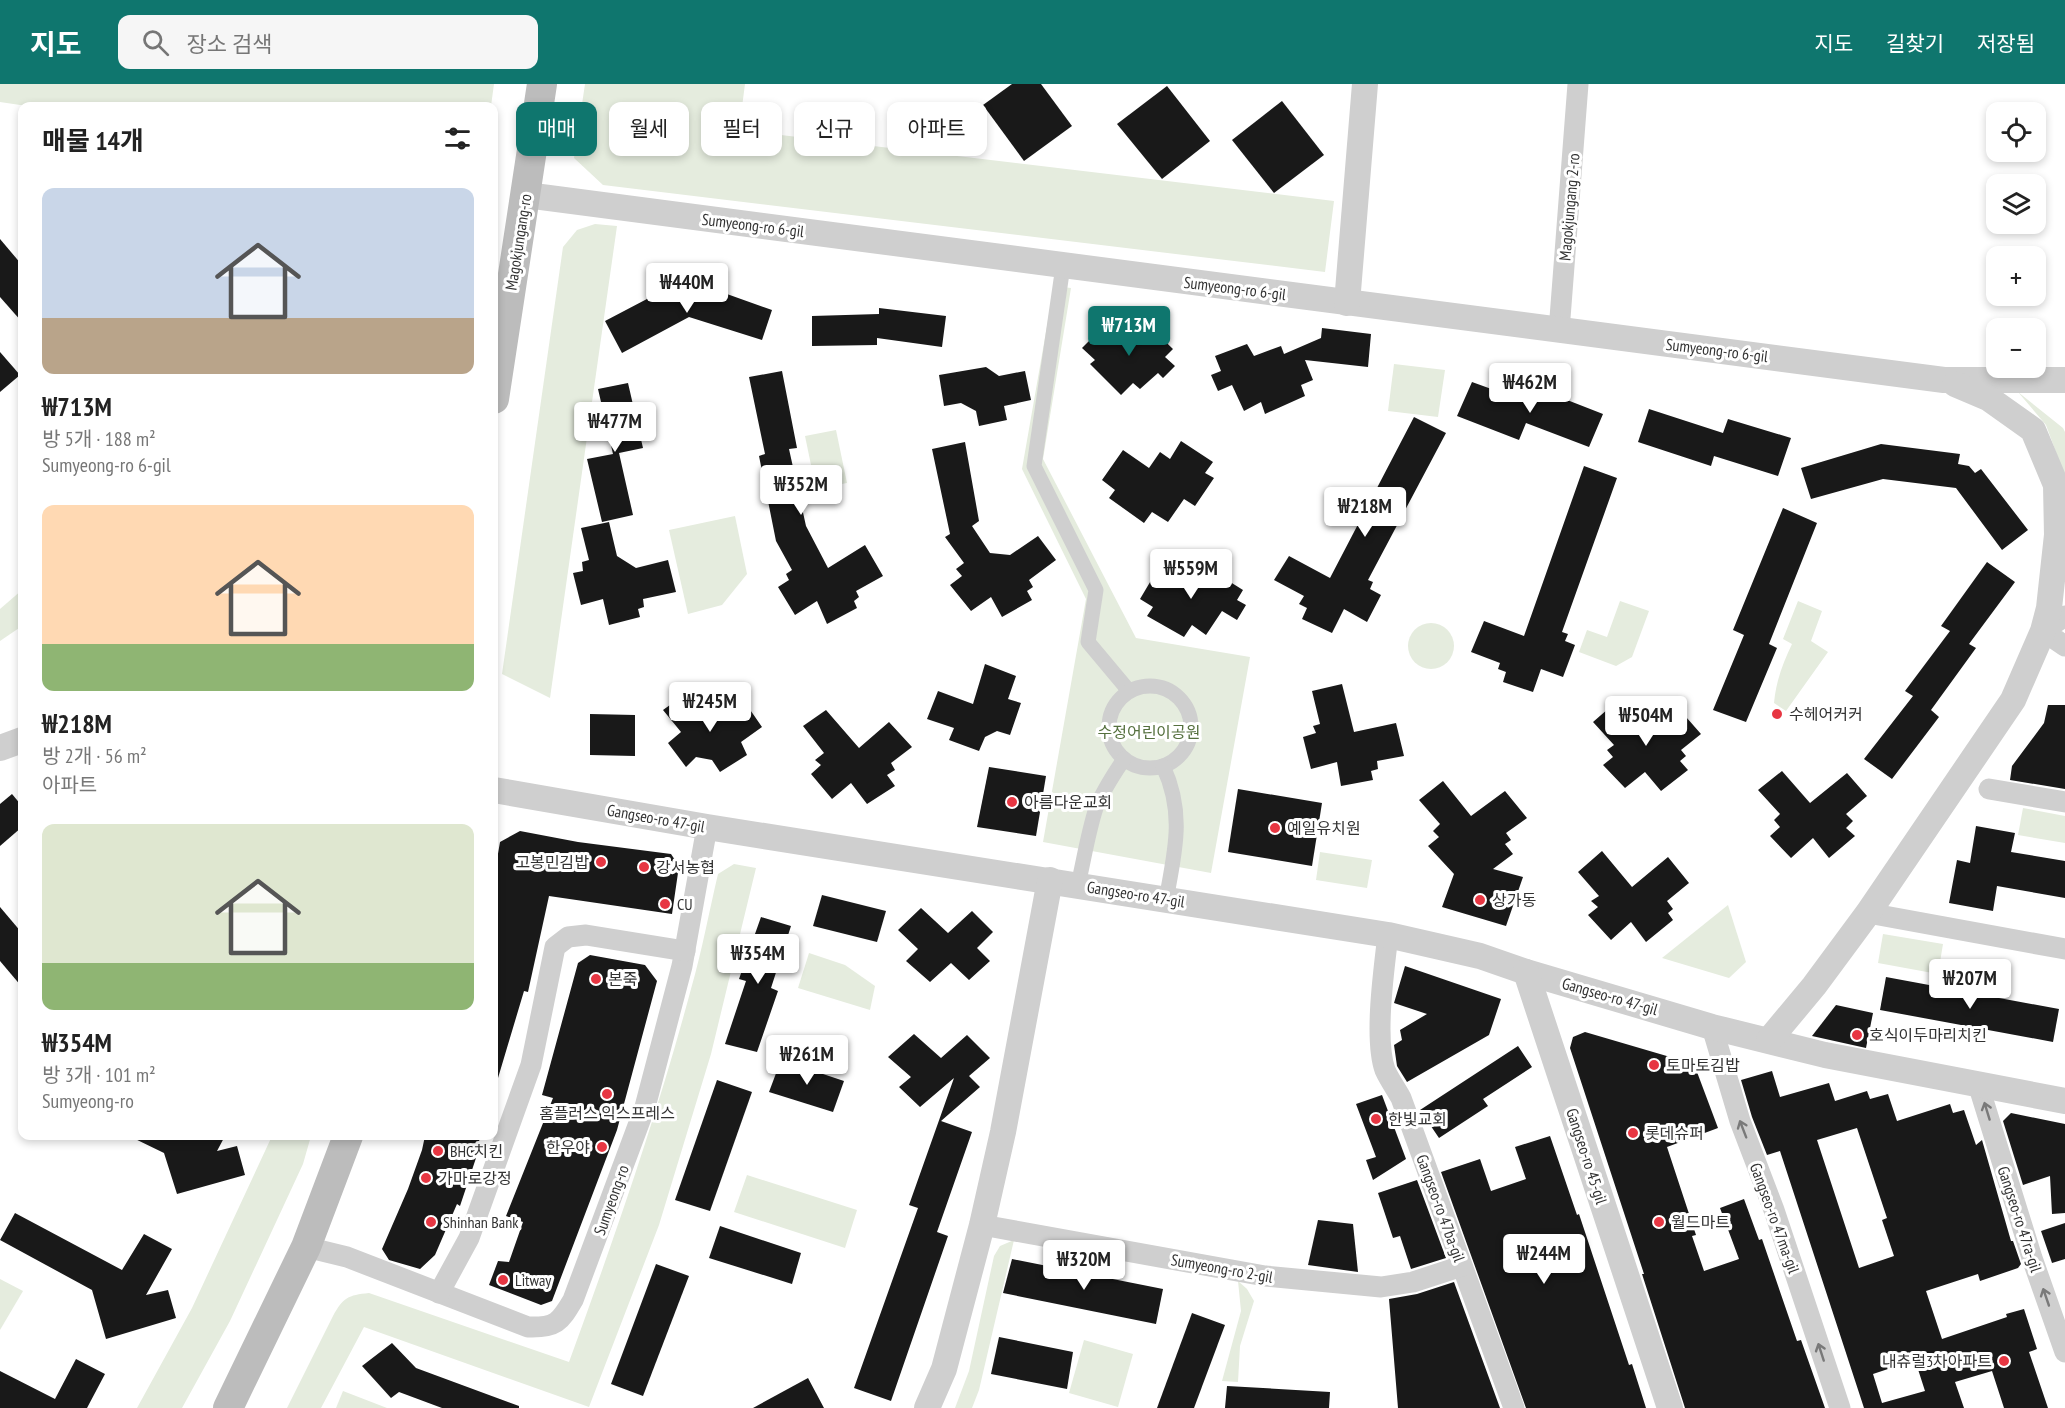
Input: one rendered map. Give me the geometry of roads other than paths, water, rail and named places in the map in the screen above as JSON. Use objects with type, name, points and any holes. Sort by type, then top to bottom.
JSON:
[{"type":"main road","name":"Magokjungang-ro","points":[[498,374],[542,84]]},
{"type":"main road","points":[[228,1408],[306,1247],[346,1140]]},
{"type":"street","points":[[1347,303],[1365,84]]},
{"type":"street","name":"Magokjungang 2-ro","points":[[1559,331],[1578,84]]},
{"type":"street","name":"Sumyeong-ro 6-gil","points":[[526,195],[1944,380]]},
{"type":"street","points":[[1063,266],[1034,466],[1096,590],[1088,642],[1129,691]]},
{"type":"street","points":[[1944,380],[2065,380]]},
{"type":"street","points":[[1768,1040],[1814,986],[1868,913],[2013,700],[2043,631],[2049,608],[2057,535],[2056,485],[2033,430],[1988,398],[1944,380]]},
{"type":"street","points":[[2043,631],[2065,616]]},
{"type":"street","points":[[2043,631],[2065,646]]},
{"type":"street","points":[[1148,686],[1168,689],[1180,698],[1188,709],[1192,722],[1191,736],[1185,749],[1175,760],[1163,766],[1142,767],[1124,759],[1115,749],[1108,724],[1115,705],[1129,691],[1148,686]]},
{"type":"street","points":[[0,748],[18,741]]},
{"type":"street","points":[[1078,885],[1097,806],[1124,759]]},
{"type":"street","points":[[1163,766],[1171,783],[1177,822],[1166,900]]},
{"type":"street","points":[[1989,789],[2065,802]]},
{"type":"street","name":"Gangseo-ro 47-gil","points":[[498,791],[707,827],[1388,935],[1480,956],[1526,972],[1712,1027],[1825,1055],[2065,1101]]},
{"type":"street","name":"Sumyeong-ro","points":[[306,1247],[347,1257],[528,1327],[546,1328],[561,1320],[573,1300],[645,1107],[685,951],[707,827]]},
{"type":"street","points":[[927,1408],[944,1369],[982,1225],[1003,1132],[1050,880]]},
{"type":"street","points":[[1868,913],[2065,949]]},
{"type":"street","points":[[439,1293],[470,1238],[531,1065],[555,947],[568,937],[586,935],[685,951]]},
{"type":"street","name":"Gangseo-ro 47ba-gil","points":[[1388,935],[1381,1012],[1381,1039],[1385,1068],[1401,1098],[1514,1408]]},
{"type":"street","name":"Gangseo-ro 45-gil","points":[[1526,972],[1670,1408]]},
{"type":"street","name":"Gangseo-ro 47ma-gil","points":[[1712,1027],[1740,1121],[1774,1210],[1840,1408]]},
{"type":"street","name":"Gangseo-ro 47ra-gil","points":[[1978,1084],[2032,1258],[2065,1352]]},
{"type":"street","name":"Sumyeong-ro 2-gil","points":[[982,1225],[1279,1278],[1381,1287],[1413,1282],[1462,1266]]},
{"type":"place","name":"수헤어커커","points":[[1777,714]]},
{"type":"place","name":"아름다운교회","points":[[1012,802]]},
{"type":"place","name":"예일유치원","points":[[1275,828]]},
{"type":"place","name":"고봉민김밥","points":[[601,862]]},
{"type":"place","name":"강서농협","points":[[644,867]]},
{"type":"place","name":"상가동","points":[[1480,900]]},
{"type":"place","name":"CU","points":[[665,904]]},
{"type":"place","name":"본죽","points":[[596,979]]},
{"type":"place","name":"호식이두마리치킨","points":[[1857,1035]]},
{"type":"place","name":"토마토김밥","points":[[1654,1065]]},
{"type":"place","name":"홈플러스 익스프레스","points":[[607,1094]]},
{"type":"place","name":"한빛교회","points":[[1376,1119]]},
{"type":"place","name":"롯데슈퍼","points":[[1633,1133]]},
{"type":"place","name":"한우야","points":[[602,1147]]},
{"type":"place","name":"BHC치킨","points":[[438,1151]]},
{"type":"place","name":"가마로강정","points":[[426,1178]]},
{"type":"place","name":"Shinhan Bank","points":[[431,1222]]},
{"type":"place","name":"월드마트","points":[[1659,1222]]},
{"type":"place","name":"Litway","points":[[503,1280]]},
{"type":"place","name":"내츄럴3차아파트","points":[[2004,1361]]},
{"type":"park label","name":"수정어린이공원","points":[[1149,732]]}]
